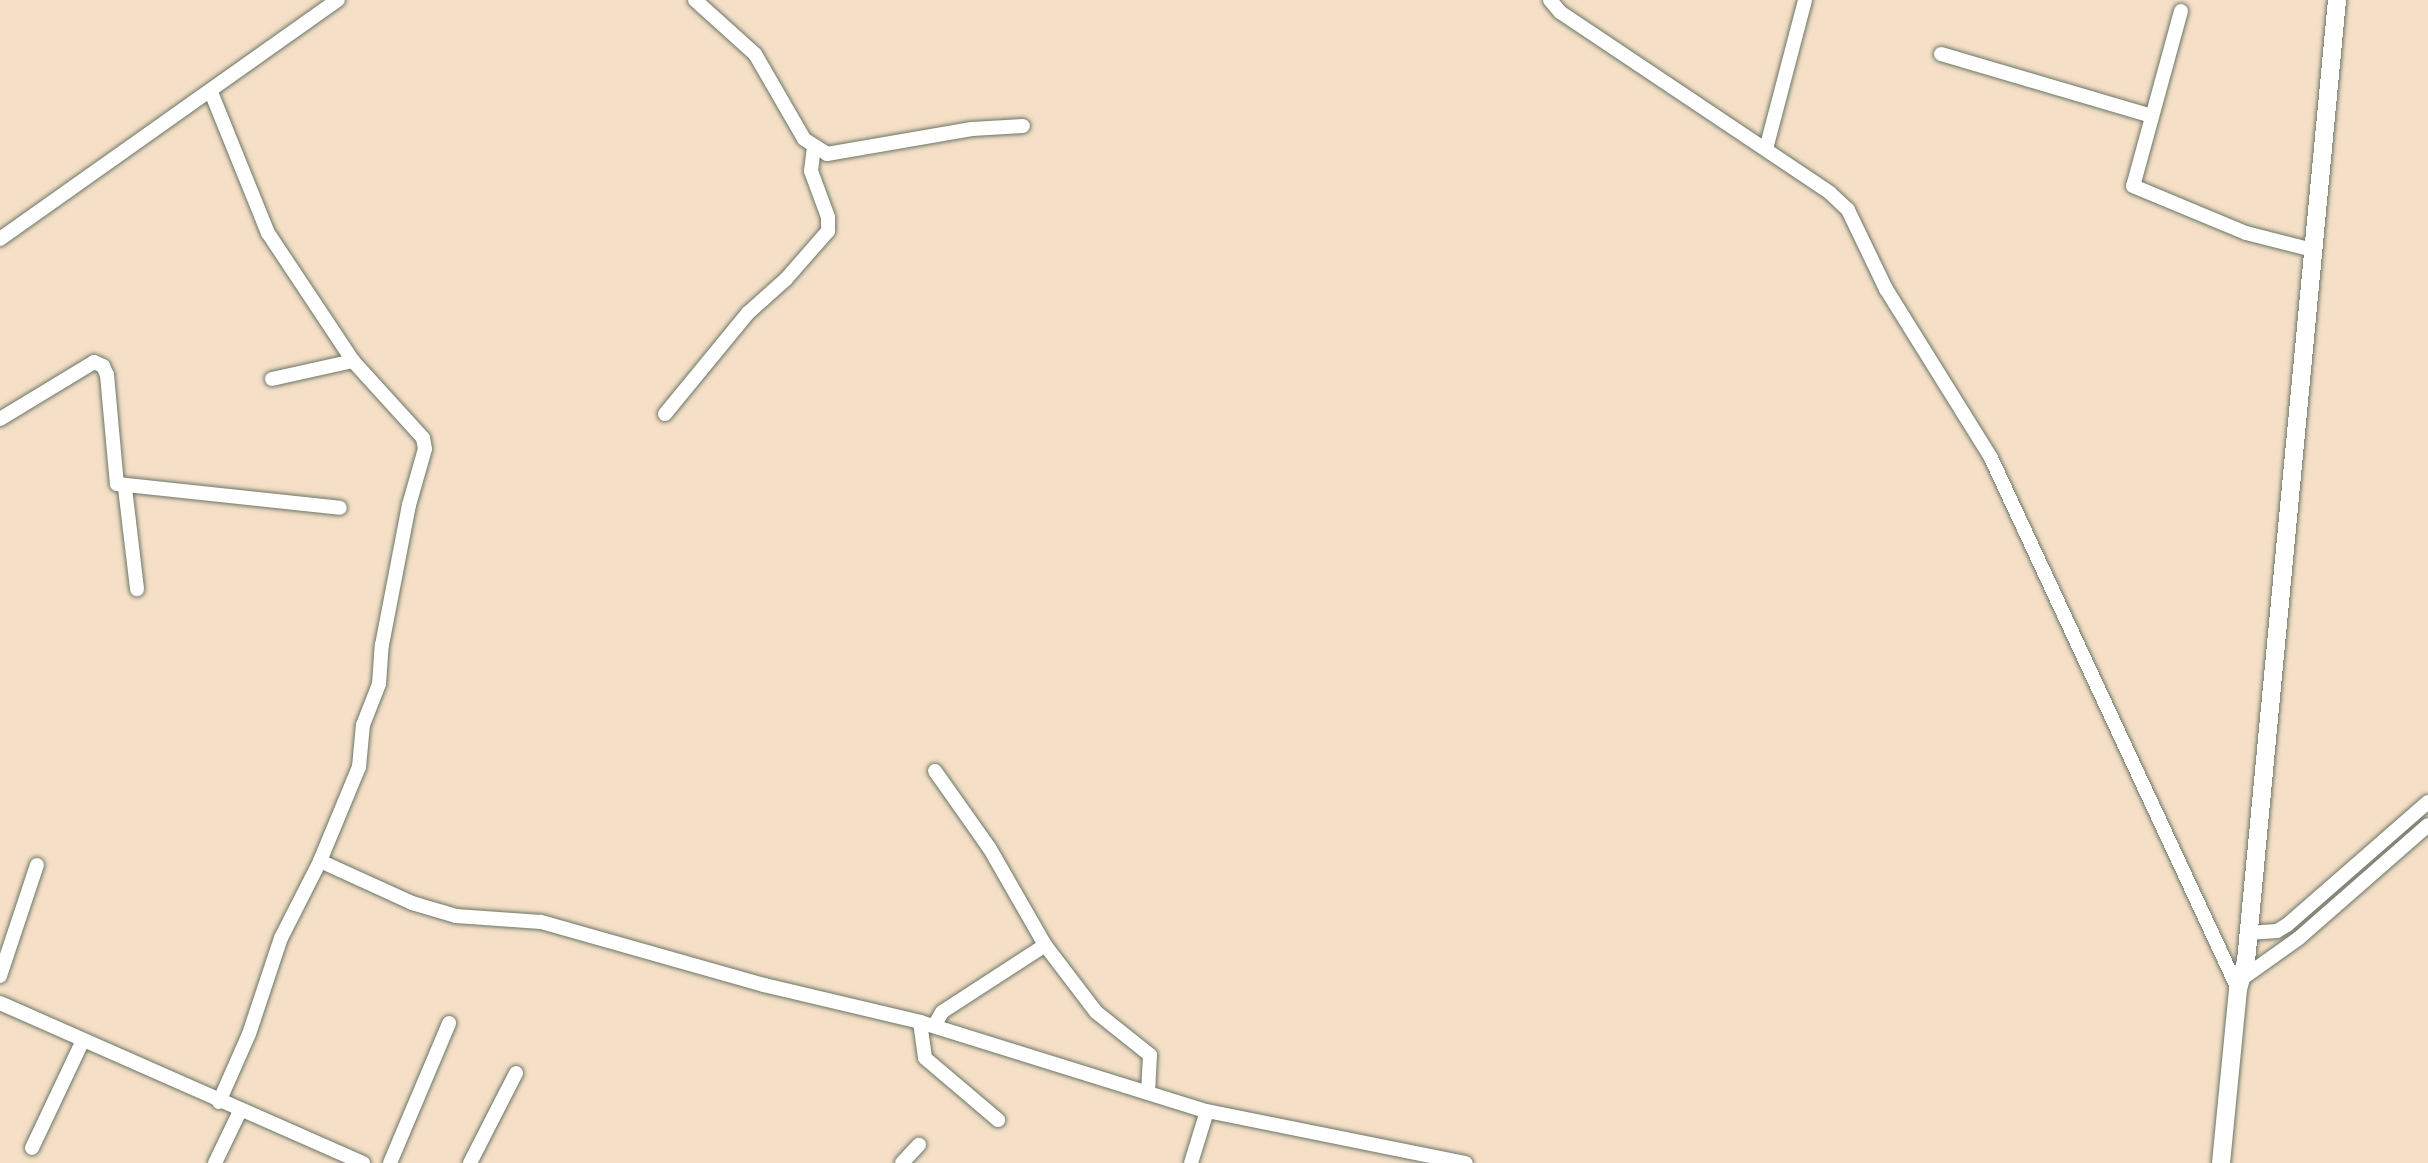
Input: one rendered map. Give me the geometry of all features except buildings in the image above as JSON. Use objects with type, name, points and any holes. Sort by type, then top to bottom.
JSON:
[{"type":"main road","points":[[2221,1163],[2239,985],[2248,933],[2337,0]]},
{"type":"street","points":[[0,239],[338,0]]},
{"type":"street","points":[[695,0],[755,54],[804,139],[827,154],[958,131],[1023,126]]},
{"type":"street","points":[[1550,0],[1560,12],[1766,149],[1848,210],[1886,289],[1991,458],[2239,985],[2299,938],[2428,825]]},
{"type":"street","points":[[1766,149],[1805,0]]},
{"type":"street","points":[[2181,11],[2133,186],[2140,192],[2246,233],[2313,250]]},
{"type":"street","points":[[1941,54],[2151,116]]},
{"type":"street","points":[[211,92],[268,233],[353,361],[423,439],[425,449],[404,530],[379,684],[363,725],[359,767],[320,861],[285,927],[249,1034],[219,1102]]},
{"type":"street","points":[[665,414],[748,313],[786,279],[828,231],[828,216],[811,171],[814,147]]},
{"type":"street","points":[[272,379],[353,361]]},
{"type":"street","points":[[0,419],[83,366],[103,366],[117,484],[125,488],[340,508]]},
{"type":"street","points":[[125,488],[138,589]]},
{"type":"street","points":[[935,771],[990,849],[1045,945],[1096,1012],[1150,1055],[1148,1093]]},
{"type":"street","points":[[2248,933],[2277,931],[2287,925],[2428,802]]},
{"type":"street","points":[[320,861],[412,903],[456,916],[541,922],[764,985],[927,1024],[1207,1111],[1466,1163]]},
{"type":"street","points":[[0,976],[37,866]]},
{"type":"street","points":[[998,1120],[925,1058],[927,1024],[1045,945]]},
{"type":"street","points":[[0,1003],[219,1102],[363,1163]]},
{"type":"street","points":[[390,1163],[449,1023]]},
{"type":"street","points":[[32,1148],[83,1040]]},
{"type":"street","points":[[470,1163],[516,1073]]},
{"type":"street","points":[[215,1163],[240,1111]]},
{"type":"street","points":[[1191,1163],[1207,1111]]},
{"type":"street","points":[[902,1163],[919,1145]]}]
